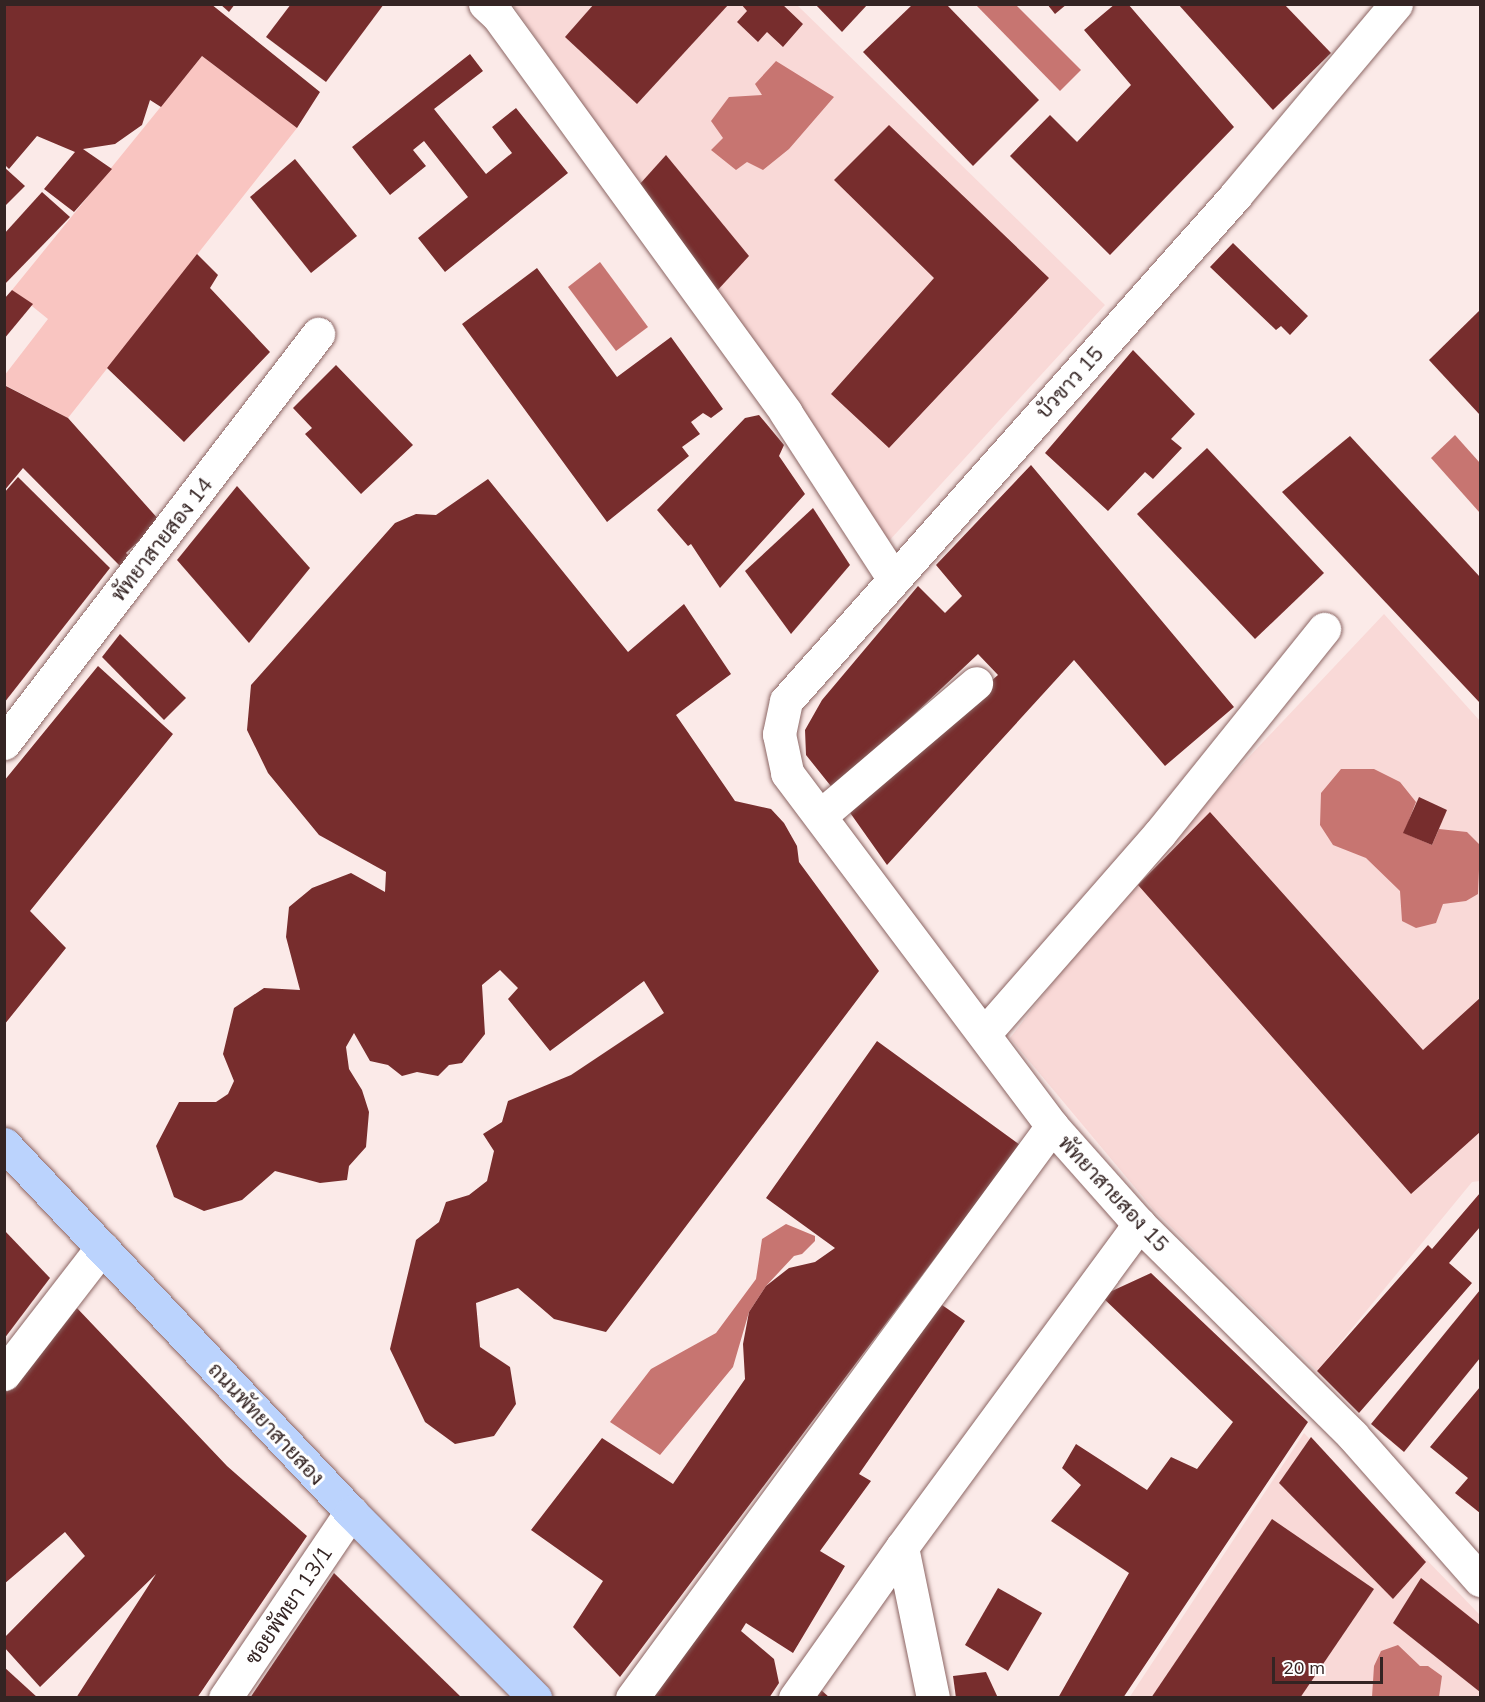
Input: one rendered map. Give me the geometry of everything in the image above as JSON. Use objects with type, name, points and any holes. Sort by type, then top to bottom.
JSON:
[{"type":"main road","name":"ถนนพัทยาสายสอง","points":[[4,1144],[522,1693]]},
{"type":"street","points":[[485,4],[519,44],[779,404],[894,579]]},
{"type":"street","name":"บัวขาว 15","points":[[787,773],[779,734],[786,701],[1263,165],[1396,4]]},
{"type":"street","name":"พัทยาสายสอง 14","points":[[4,743],[318,334]]},
{"type":"street","points":[[984,1034],[1160,833],[1324,629]]},
{"type":"street","points":[[820,816],[976,683]]},
{"type":"street","name":"พัทยาสายสอง 15","points":[[787,773],[1052,1126],[1139,1224],[1353,1436],[1480,1580]]},
{"type":"street","points":[[632,1698],[1052,1126]]},
{"type":"street","points":[[795,1698],[902,1547],[1139,1224]]},
{"type":"street","points":[[4,1374],[102,1247]]},
{"type":"street","name":"ซอยพัทยา 13/1","points":[[225,1698],[351,1512]]},
{"type":"street","points":[[902,1547],[933,1698]]},
{"type":"shaded area","points":[[513,5],[797,5],[1105,305],[888,542]]},
{"type":"shaded area","points":[[976,5],[1016,5],[1081,70],[1060,91]]},
{"type":"shaded area","points":[[202,56],[297,128],[68,418],[5,385],[4,376],[48,319],[12,290]]},
{"type":"shaded area","points":[[776,61],[834,97],[789,149],[763,170],[747,162],[736,170],[711,150],[723,138],[711,121],[729,97],[762,95],[755,84]]},
{"type":"shaded area","points":[[600,262],[648,327],[616,351],[568,287]]},
{"type":"shaded area","points":[[1455,435],[1480,463],[1480,513],[1431,458]]},
{"type":"shaded area","points":[[1384,614],[1480,721],[1480,1181],[1472,1182],[1317,1371],[1153,1209],[1010,1038],[1129,884]]},
{"type":"shaded area","points":[[1341,769],[1374,769],[1400,782],[1416,802],[1404,833],[1432,845],[1439,829],[1467,832],[1480,845],[1478,894],[1466,901],[1443,904],[1436,923],[1416,928],[1402,921],[1400,891],[1366,858],[1333,845],[1320,825],[1321,793]]},
{"type":"shaded area","points":[[786,1224],[815,1236],[815,1241],[802,1254],[794,1256],[766,1286],[749,1312],[733,1367],[660,1455],[610,1422],[651,1369],[716,1333],[756,1279],[762,1239]]},
{"type":"shaded area","points":[[1304,1433],[1480,1615],[1480,1697],[1129,1698]]},
{"type":"shaded area","points":[[1398,1645],[1420,1666],[1428,1666],[1442,1676],[1439,1697],[1372,1697],[1374,1666],[1381,1651]]},
{"type":"building","points":[[5,4],[211,4],[320,92],[297,128],[202,56],[161,107],[150,100],[142,125],[115,144],[83,149],[112,169],[74,212],[44,189],[75,152],[37,136],[9,169],[5,165]]},
{"type":"building","points":[[220,4],[235,4],[229,12]]},
{"type":"building","points":[[291,4],[384,4],[326,82],[266,37]]},
{"type":"building","points":[[594,4],[729,4],[637,104],[565,37]]},
{"type":"building","points":[[741,4],[782,4],[803,24],[783,47],[767,32],[758,42],[737,22],[747,11]]},
{"type":"building","points":[[815,4],[868,4],[842,32]]},
{"type":"building","points":[[913,4],[946,4],[1039,100],[973,166],[863,52]]},
{"type":"building","points":[[1047,4],[1067,4],[1055,14]]},
{"type":"building","points":[[1115,4],[1128,4],[1234,127],[1110,255],[1010,156],[1050,115],[1077,142],[1131,85],[1084,30]]},
{"type":"building","points":[[1178,4],[1284,4],[1331,53],[1273,110]]},
{"type":"building","points":[[470,54],[483,71],[434,109],[486,174],[512,153],[492,127],[516,108],[568,173],[445,272],[418,238],[468,197],[424,141],[413,150],[426,166],[390,195],[352,147]]},
{"type":"building","points":[[889,125],[1049,278],[889,448],[831,394],[934,278],[834,180]]},
{"type":"building","points":[[666,155],[749,256],[715,293],[639,185]]},
{"type":"building","points":[[295,159],[357,236],[311,273],[250,197]]},
{"type":"building","points":[[4,167],[25,186],[4,207]]},
{"type":"building","points":[[42,192],[70,217],[4,285],[4,234]]},
{"type":"building","points":[[1233,243],[1308,316],[1290,335],[1281,326],[1276,330],[1210,267]]},
{"type":"building","points":[[197,254],[218,275],[210,288],[270,352],[184,442],[107,368]]},
{"type":"building","points":[[537,268],[617,377],[671,337],[723,409],[711,418],[703,413],[691,422],[700,434],[682,447],[689,456],[607,522],[462,324]]},
{"type":"building","points":[[12,290],[33,304],[4,339],[4,299]]},
{"type":"building","points":[[1480,310],[1480,415],[1429,360]]},
{"type":"building","points":[[1133,350],[1195,414],[1171,439],[1182,448],[1153,479],[1145,472],[1108,511],[1045,453]]},
{"type":"building","points":[[336,365],[413,445],[361,494],[305,434],[312,428],[293,408]]},
{"type":"building","points":[[4,385],[68,418],[160,521],[126,553],[133,560],[123,569],[23,468],[4,491]]},
{"type":"building","points":[[759,415],[784,445],[779,456],[805,494],[720,588],[691,544],[688,546],[657,510],[745,418]]},
{"type":"building","points":[[1350,436],[1480,577],[1480,703],[1282,492]]},
{"type":"building","points":[[1207,448],[1324,573],[1255,639],[1137,514]]},
{"type":"building","points":[[1031,465],[1234,707],[1165,766],[1074,660],[887,865],[846,807],[998,675],[978,654],[834,790],[806,755],[805,730],[822,700],[918,586],[945,613],[962,596],[936,565]]},
{"type":"building","points":[[18,477],[110,568],[4,703],[4,493]]},
{"type":"building","points":[[488,479],[628,652],[684,604],[731,674],[676,715],[735,801],[771,809],[784,823],[797,846],[799,862],[879,971],[606,1332],[554,1319],[518,1288],[476,1303],[480,1347],[510,1367],[516,1404],[494,1436],[455,1444],[425,1422],[390,1349],[416,1240],[439,1222],[446,1202],[469,1195],[487,1181],[494,1151],[483,1134],[502,1122],[508,1101],[571,1075],[664,1013],[644,981],[550,1051],[508,999],[518,988],[500,970],[482,985],[485,1034],[462,1063],[449,1065],[438,1076],[417,1072],[402,1076],[388,1065],[370,1061],[354,1033],[346,1047],[349,1069],[362,1090],[369,1112],[366,1147],[349,1166],[347,1180],[320,1183],[275,1171],[242,1200],[204,1211],[174,1197],[156,1146],[179,1102],[216,1102],[228,1094],[234,1081],[223,1054],[234,1008],[264,988],[300,990],[286,937],[289,907],[312,888],[351,873],[385,892],[386,872],[319,835],[268,773],[247,730],[251,685],[395,523],[416,514],[436,515]]},
{"type":"building","points":[[237,486],[310,568],[249,643],[177,560]]},
{"type":"building","points":[[813,508],[850,565],[791,634],[745,571]]},
{"type":"building","points":[[120,634],[186,698],[164,720],[102,657]]},
{"type":"building","points":[[98,666],[173,734],[30,911],[66,948],[4,1025],[4,781]]},
{"type":"building","points":[[1419,797],[1447,810],[1432,845],[1403,833]]},
{"type":"building","points":[[1210,812],[1423,1050],[1480,998],[1480,1132],[1411,1194],[1138,885]]},
{"type":"building","points":[[877,1041],[1020,1145],[620,1677],[573,1627],[603,1581],[531,1530],[602,1438],[673,1484],[745,1379],[743,1344],[749,1312],[766,1286],[789,1268],[815,1262],[835,1248],[766,1198]]},
{"type":"building","points":[[1480,1193],[1480,1227],[1449,1263],[1472,1283],[1359,1413],[1317,1371],[1428,1245],[1432,1249]]},
{"type":"building","points":[[4,1230],[50,1278],[4,1339]]},
{"type":"building","points":[[1151,1273],[1308,1422],[1123,1698],[1058,1698],[1129,1573],[1051,1521],[1081,1485],[1062,1468],[1076,1444],[1147,1490],[1171,1457],[1197,1469],[1233,1422],[1101,1296]]},
{"type":"building","points":[[1480,1290],[1480,1358],[1404,1452],[1371,1424]]},
{"type":"building","points":[[932,1298],[965,1321],[859,1474],[871,1481],[820,1551],[845,1566],[793,1653],[746,1623],[741,1631],[774,1659],[779,1683],[769,1698],[650,1698]]},
{"type":"building","points":[[76,1307],[227,1466],[307,1536],[197,1698],[76,1698],[156,1574],[40,1687],[4,1647],[4,1638],[85,1556],[65,1532],[4,1584],[4,1389]]},
{"type":"building","points":[[1480,1387],[1480,1513],[1455,1493],[1468,1478],[1430,1447]]},
{"type":"building","points":[[1311,1437],[1426,1562],[1393,1599],[1279,1483]]},
{"type":"building","points":[[1272,1519],[1374,1589],[1300,1698],[1151,1698]]},
{"type":"building","points":[[334,1573],[462,1698],[250,1698]]},
{"type":"building","points":[[1421,1578],[1480,1625],[1480,1692],[1393,1623]]},
{"type":"building","points":[[998,1588],[1042,1613],[1008,1671],[965,1645]]},
{"type":"building","points":[[4,1667],[38,1698],[4,1698]]},
{"type":"building","points":[[986,1672],[998,1698],[956,1698],[953,1676]]},
{"type":"building","points":[[820,1689],[830,1698],[813,1698]]}]
